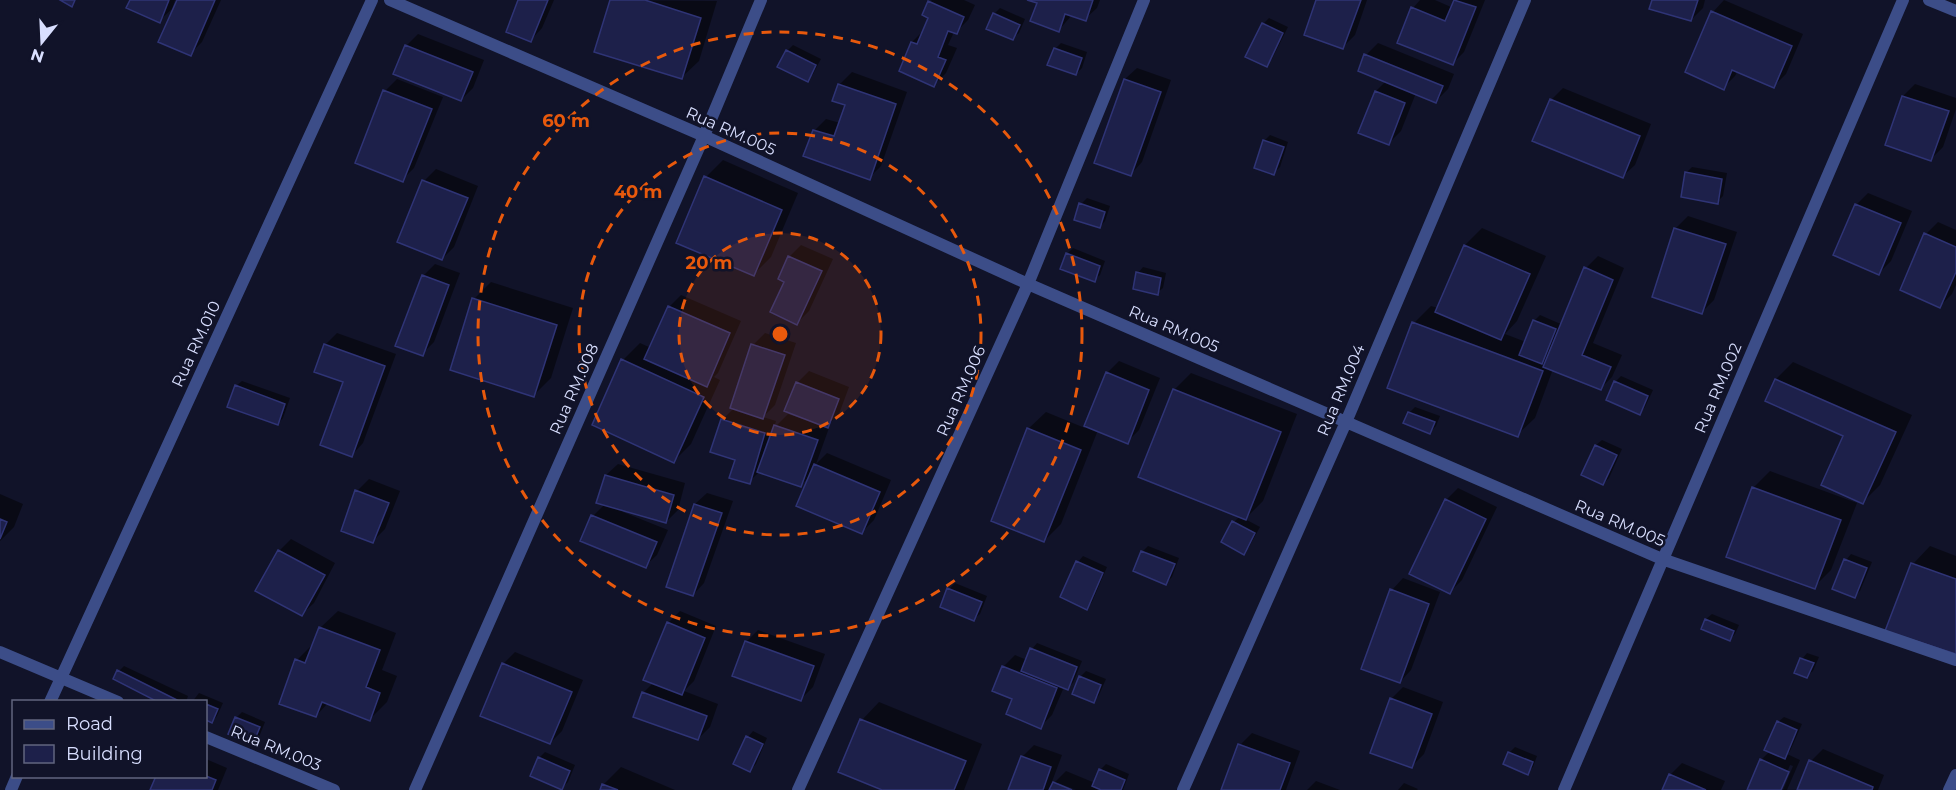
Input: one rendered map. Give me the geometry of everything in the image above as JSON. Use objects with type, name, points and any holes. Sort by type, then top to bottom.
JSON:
[{"type":"street","name":"Rua RM.010","points":[[51,700],[372,0]]},
{"type":"street","name":"Rua RM.005","points":[[390,0],[704,136],[1028,284],[1662,560],[1956,660]]},
{"type":"street","name":"Rua RM.008","points":[[415,790],[704,136],[761,0]]},
{"type":"street","name":"Rua RM.006","points":[[798,790],[1028,284],[1144,0]]},
{"type":"street","name":"Rua RM.004","points":[[1183,790],[1346,422],[1524,0]]},
{"type":"street","name":"Rua RM.002","points":[[1564,790],[1903,0]]},
{"type":"street","points":[[1929,0],[1956,10]]},
{"type":"street","points":[[0,652],[113,700]]},
{"type":"street","name":"Rua RM.003","points":[[207,737],[334,790]]},
{"type":"street","points":[[1949,790],[1956,774]]},
{"type":"building","points":[[60,0],[75,0],[72,7]]},
{"type":"building","points":[[130,0],[169,0],[160,23],[126,8]]},
{"type":"building","points":[[177,0],[215,0],[191,56],[158,42]]},
{"type":"building","points":[[518,0],[548,0],[531,42],[506,32]]},
{"type":"building","points":[[610,0],[645,0],[701,18],[682,79],[594,52]]},
{"type":"building","points":[[1027,0],[1093,0],[1086,21],[1065,14],[1059,32],[1030,21],[1037,3]]},
{"type":"building","points":[[1316,0],[1361,0],[1343,49],[1304,35]]},
{"type":"building","points":[[1454,0],[1476,7],[1453,65],[1397,43],[1411,7],[1445,21]]},
{"type":"building","points":[[1652,0],[1698,0],[1691,21],[1649,9]]},
{"type":"building","points":[[928,1],[964,17],[957,34],[948,31],[938,57],[946,60],[934,87],[899,71],[911,42],[917,44],[928,18],[922,15]]},
{"type":"building","points":[[1711,11],[1792,46],[1774,88],[1732,70],[1724,90],[1685,72]]},
{"type":"building","points":[[993,13],[1020,25],[1013,40],[986,29]]},
{"type":"building","points":[[1262,23],[1283,33],[1267,67],[1245,57]]},
{"type":"building","points":[[405,45],[473,72],[461,101],[393,74]]},
{"type":"building","points":[[1054,48],[1082,58],[1076,75],[1047,65]]},
{"type":"building","points":[[786,50],[816,65],[808,82],[777,67]]},
{"type":"building","points":[[1364,54],[1443,86],[1436,103],[1358,71]]},
{"type":"building","points":[[1124,79],[1161,92],[1131,176],[1094,163]]},
{"type":"building","points":[[838,84],[896,104],[870,180],[803,156],[813,130],[834,136],[845,105],[832,101]]},
{"type":"building","points":[[383,90],[432,109],[403,182],[355,163]]},
{"type":"building","points":[[1375,91],[1405,103],[1389,145],[1358,133]]},
{"type":"building","points":[[1902,96],[1949,111],[1931,161],[1885,145]]},
{"type":"building","points":[[1550,99],[1640,136],[1623,178],[1532,141]]},
{"type":"building","points":[[1263,140],[1284,147],[1274,175],[1254,168]]},
{"type":"building","points":[[1685,172],[1722,179],[1718,204],[1681,197]]},
{"type":"building","points":[[704,176],[782,210],[754,276],[676,243]]},
{"type":"building","points":[[422,180],[468,198],[442,260],[397,242]]},
{"type":"building","points":[[1079,203],[1105,212],[1100,228],[1074,220]]},
{"type":"building","points":[[1855,204],[1901,223],[1879,275],[1833,255]]},
{"type":"building","points":[[1674,228],[1726,244],[1702,314],[1652,297]]},
{"type":"building","points":[[1924,233],[1956,247],[1956,272],[1940,308],[1900,290]]},
{"type":"building","points":[[1464,245],[1530,274],[1501,340],[1435,312]]},
{"type":"building","points":[[1066,253],[1100,266],[1095,282],[1060,269]]},
{"type":"building","points":[[788,256],[822,271],[797,325],[770,312],[784,282],[778,279]]},
{"type":"building","points":[[1584,267],[1613,280],[1582,355],[1611,367],[1601,390],[1543,367]]},
{"type":"building","points":[[1136,272],[1161,278],[1158,295],[1133,289]]},
{"type":"building","points":[[422,275],[449,285],[423,356],[395,346]]},
{"type":"building","points":[[472,298],[557,325],[534,397],[450,370]]},
{"type":"building","points":[[668,306],[730,333],[707,387],[644,359]]},
{"type":"building","points":[[1533,320],[1556,329],[1542,364],[1519,355]]},
{"type":"building","points":[[1412,322],[1543,371],[1518,437],[1387,388]]},
{"type":"building","points":[[324,344],[385,366],[352,457],[320,445],[343,382],[314,372]]},
{"type":"building","points":[[751,344],[785,355],[763,419],[730,408]]},
{"type":"building","points":[[621,359],[704,397],[674,463],[592,425]]},
{"type":"building","points":[[1106,372],[1149,390],[1128,444],[1084,426]]},
{"type":"building","points":[[1775,379],[1896,432],[1863,504],[1821,485],[1843,436],[1765,401]]},
{"type":"building","points":[[1614,381],[1648,396],[1640,415],[1606,400]]},
{"type":"building","points":[[796,382],[839,399],[828,428],[784,411]]},
{"type":"building","points":[[235,385],[285,404],[278,425],[227,407]]},
{"type":"building","points":[[1173,389],[1281,432],[1246,520],[1138,477]]},
{"type":"building","points":[[1408,412],[1435,422],[1430,434],[1403,423]]},
{"type":"building","points":[[721,419],[765,433],[750,484],[729,478],[735,460],[710,452]]},
{"type":"building","points":[[774,425],[818,440],[801,487],[757,472]]},
{"type":"building","points":[[1027,428],[1081,450],[1044,542],[991,521]]},
{"type":"building","points":[[1595,445],[1617,455],[1603,485],[1581,475]]},
{"type":"building","points":[[814,464],[880,492],[862,534],[796,506]]},
{"type":"building","points":[[605,475],[674,495],[666,523],[596,503]]},
{"type":"building","points":[[1752,487],[1841,520],[1815,589],[1726,557]]},
{"type":"building","points":[[355,490],[389,503],[373,543],[341,531]]},
{"type":"building","points":[[1445,499],[1486,519],[1450,594],[1409,574]]},
{"type":"building","points":[[694,504],[722,513],[693,596],[666,587]]},
{"type":"building","points":[[591,515],[657,542],[646,568],[580,541]]},
{"type":"building","points":[[0,519],[7,522],[0,539]]},
{"type":"building","points":[[1232,521],[1255,533],[1244,555],[1221,542]]},
{"type":"building","points":[[278,550],[325,575],[302,616],[255,591]]},
{"type":"building","points":[[1141,551],[1175,564],[1166,585],[1133,571]]},
{"type":"building","points":[[1844,559],[1867,568],[1855,598],[1832,589]]},
{"type":"building","points":[[1076,561],[1103,573],[1087,610],[1060,597]]},
{"type":"building","points":[[1911,563],[1956,579],[1956,654],[1885,631]]},
{"type":"building","points":[[947,588],[982,602],[974,621],[940,607]]},
{"type":"building","points":[[1390,589],[1429,604],[1400,683],[1361,669]]},
{"type":"building","points":[[1705,619],[1734,631],[1730,641],[1701,629]]},
{"type":"building","points":[[667,622],[705,638],[682,695],[643,680]]},
{"type":"building","points":[[319,627],[380,650],[366,687],[380,693],[370,721],[322,702],[316,717],[279,704],[295,659],[305,663]]},
{"type":"building","points":[[745,641],[814,666],[801,701],[732,676]]},
{"type":"building","points":[[1030,648],[1077,667],[1068,690],[1021,671]]},
{"type":"building","points":[[1800,658],[1814,663],[1807,678],[1794,673]]},
{"type":"building","points":[[502,663],[572,692],[550,744],[480,716]]},
{"type":"building","points":[[1002,666],[1057,688],[1041,729],[1006,714],[1012,699],[992,691]]},
{"type":"building","points":[[117,670],[177,700],[154,700],[113,679]]},
{"type":"building","points":[[1079,676],[1101,685],[1094,703],[1072,694]]},
{"type":"building","points":[[642,692],[707,716],[698,740],[633,717]]},
{"type":"building","points":[[1390,698],[1432,714],[1412,768],[1370,753]]},
{"type":"building","points":[[207,704],[218,709],[212,723],[207,720]]},
{"type":"building","points":[[235,717],[260,727],[253,744],[228,734]]},
{"type":"building","points":[[860,719],[966,761],[954,790],[882,790],[838,772]]},
{"type":"building","points":[[1777,721],[1797,730],[1785,759],[1764,750]]},
{"type":"building","points":[[746,736],[763,744],[750,772],[733,764]]},
{"type":"building","points":[[1238,744],[1290,763],[1280,790],[1221,790]]},
{"type":"building","points":[[1508,752],[1533,762],[1528,775],[1503,764]]},
{"type":"building","points":[[1021,756],[1051,767],[1043,790],[1008,790]]},
{"type":"building","points":[[538,757],[570,771],[562,790],[530,776]]},
{"type":"building","points":[[1760,759],[1789,772],[1781,790],[1747,790]]},
{"type":"building","points":[[1809,760],[1873,787],[1872,790],[1797,790]]},
{"type":"building","points":[[1099,769],[1125,780],[1121,790],[1101,790],[1092,786]]},
{"type":"building","points":[[1669,774],[1706,790],[1662,790]]},
{"type":"building","points":[[207,776],[216,780],[212,790],[150,790],[155,778]]},
{"type":"building","points":[[1053,782],[1072,790],[1049,790]]},
{"type":"building","points":[[602,784],[618,790],[600,790]]}]
